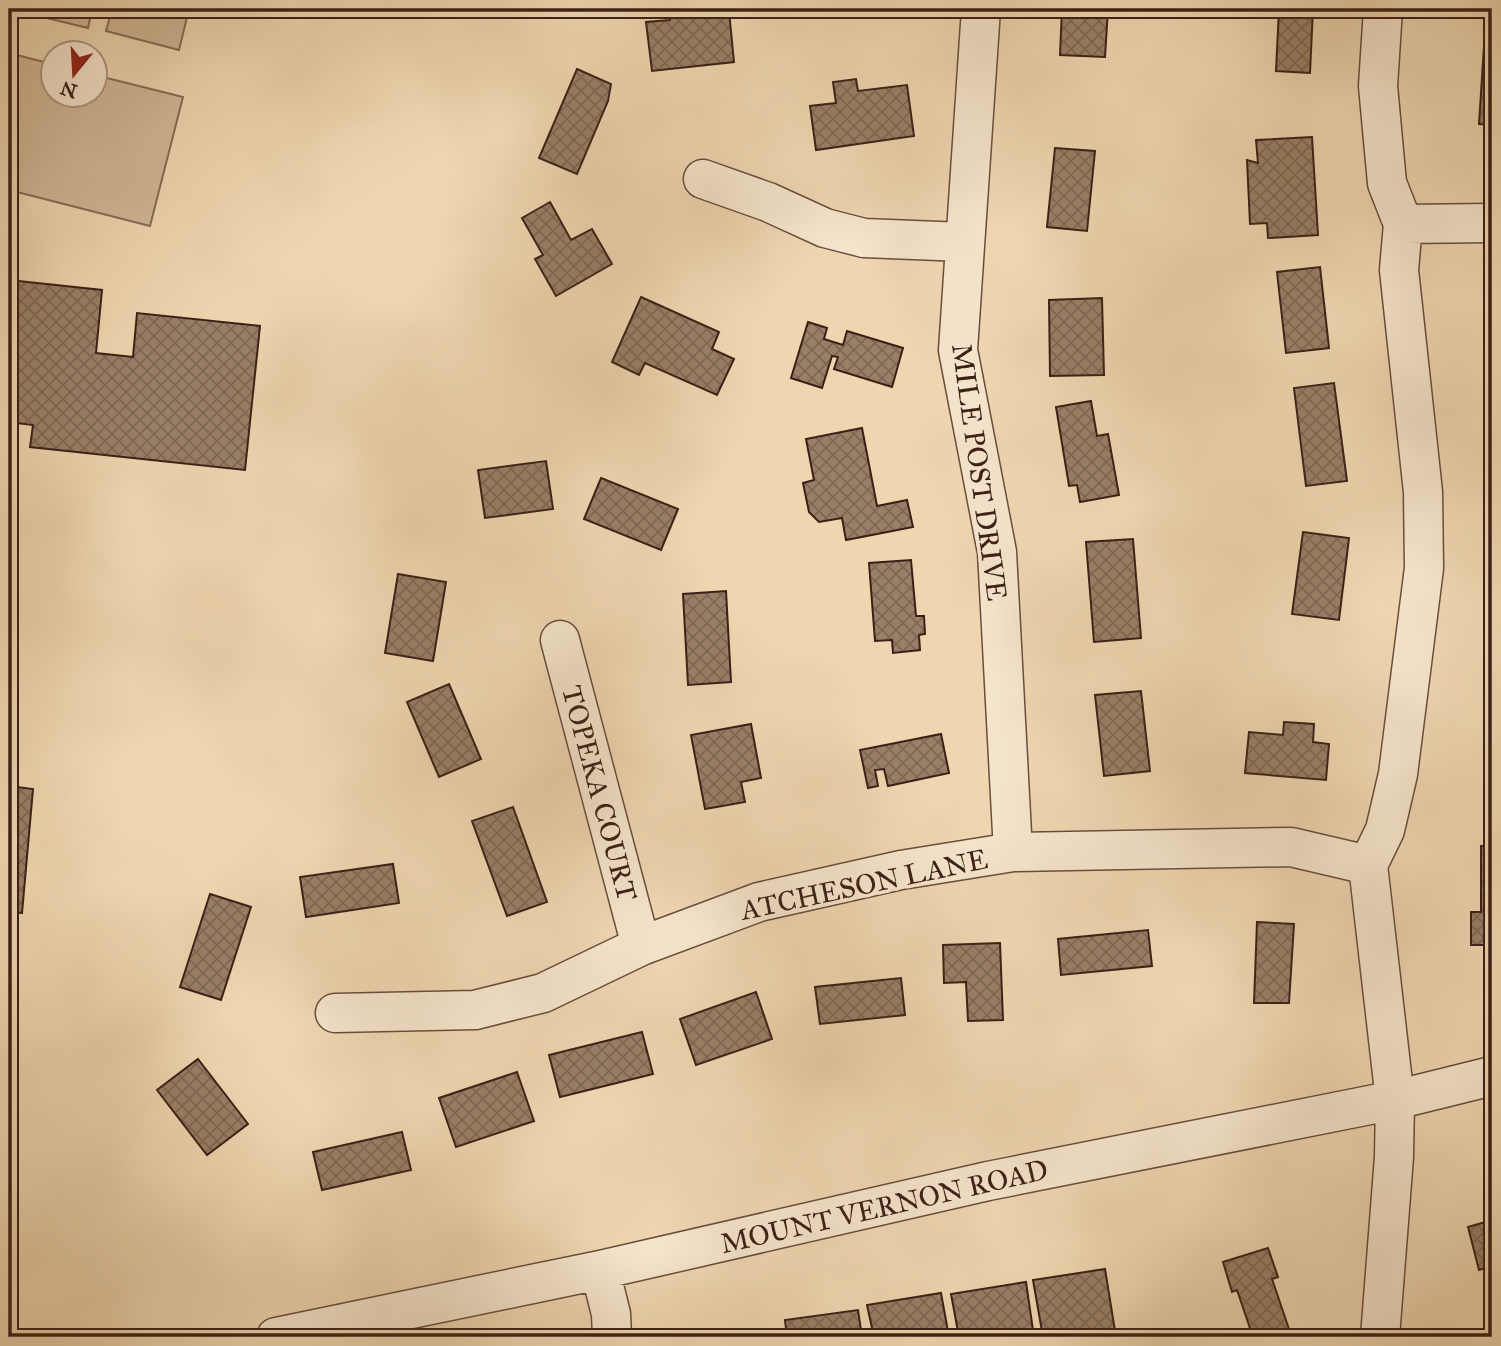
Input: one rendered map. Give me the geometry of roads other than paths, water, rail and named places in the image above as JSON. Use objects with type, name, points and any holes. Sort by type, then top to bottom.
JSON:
[{"type":"street","name":"MILE POST DRIVE","points":[[981,9],[958,350],[997,552],[1013,852]]},
{"type":"street","points":[[1380,1337],[1394,1157],[1395,1100],[1368,865],[1385,830],[1398,774],[1424,568],[1423,492],[1399,271],[1403,224],[1387,183],[1378,86],[1383,9]]},
{"type":"street","points":[[703,178],[768,202],[825,228],[864,238],[964,242]]},
{"type":"street","points":[[1403,224],[1492,223]]},
{"type":"street","name":"TOPEKA COURT","points":[[560,640],[641,946]]},
{"type":"street","name":"ATCHESON LANE","points":[[335,1013],[475,1010],[542,993],[641,946],[759,902],[901,870],[1013,852],[1291,847],[1368,865]]},
{"type":"street","name":"MOUNT VERNON ROAD","points":[[276,1337],[600,1270],[988,1181],[1395,1100],[1492,1076]]},
{"type":"street","points":[[600,1270],[611,1314],[612,1337]]}]
